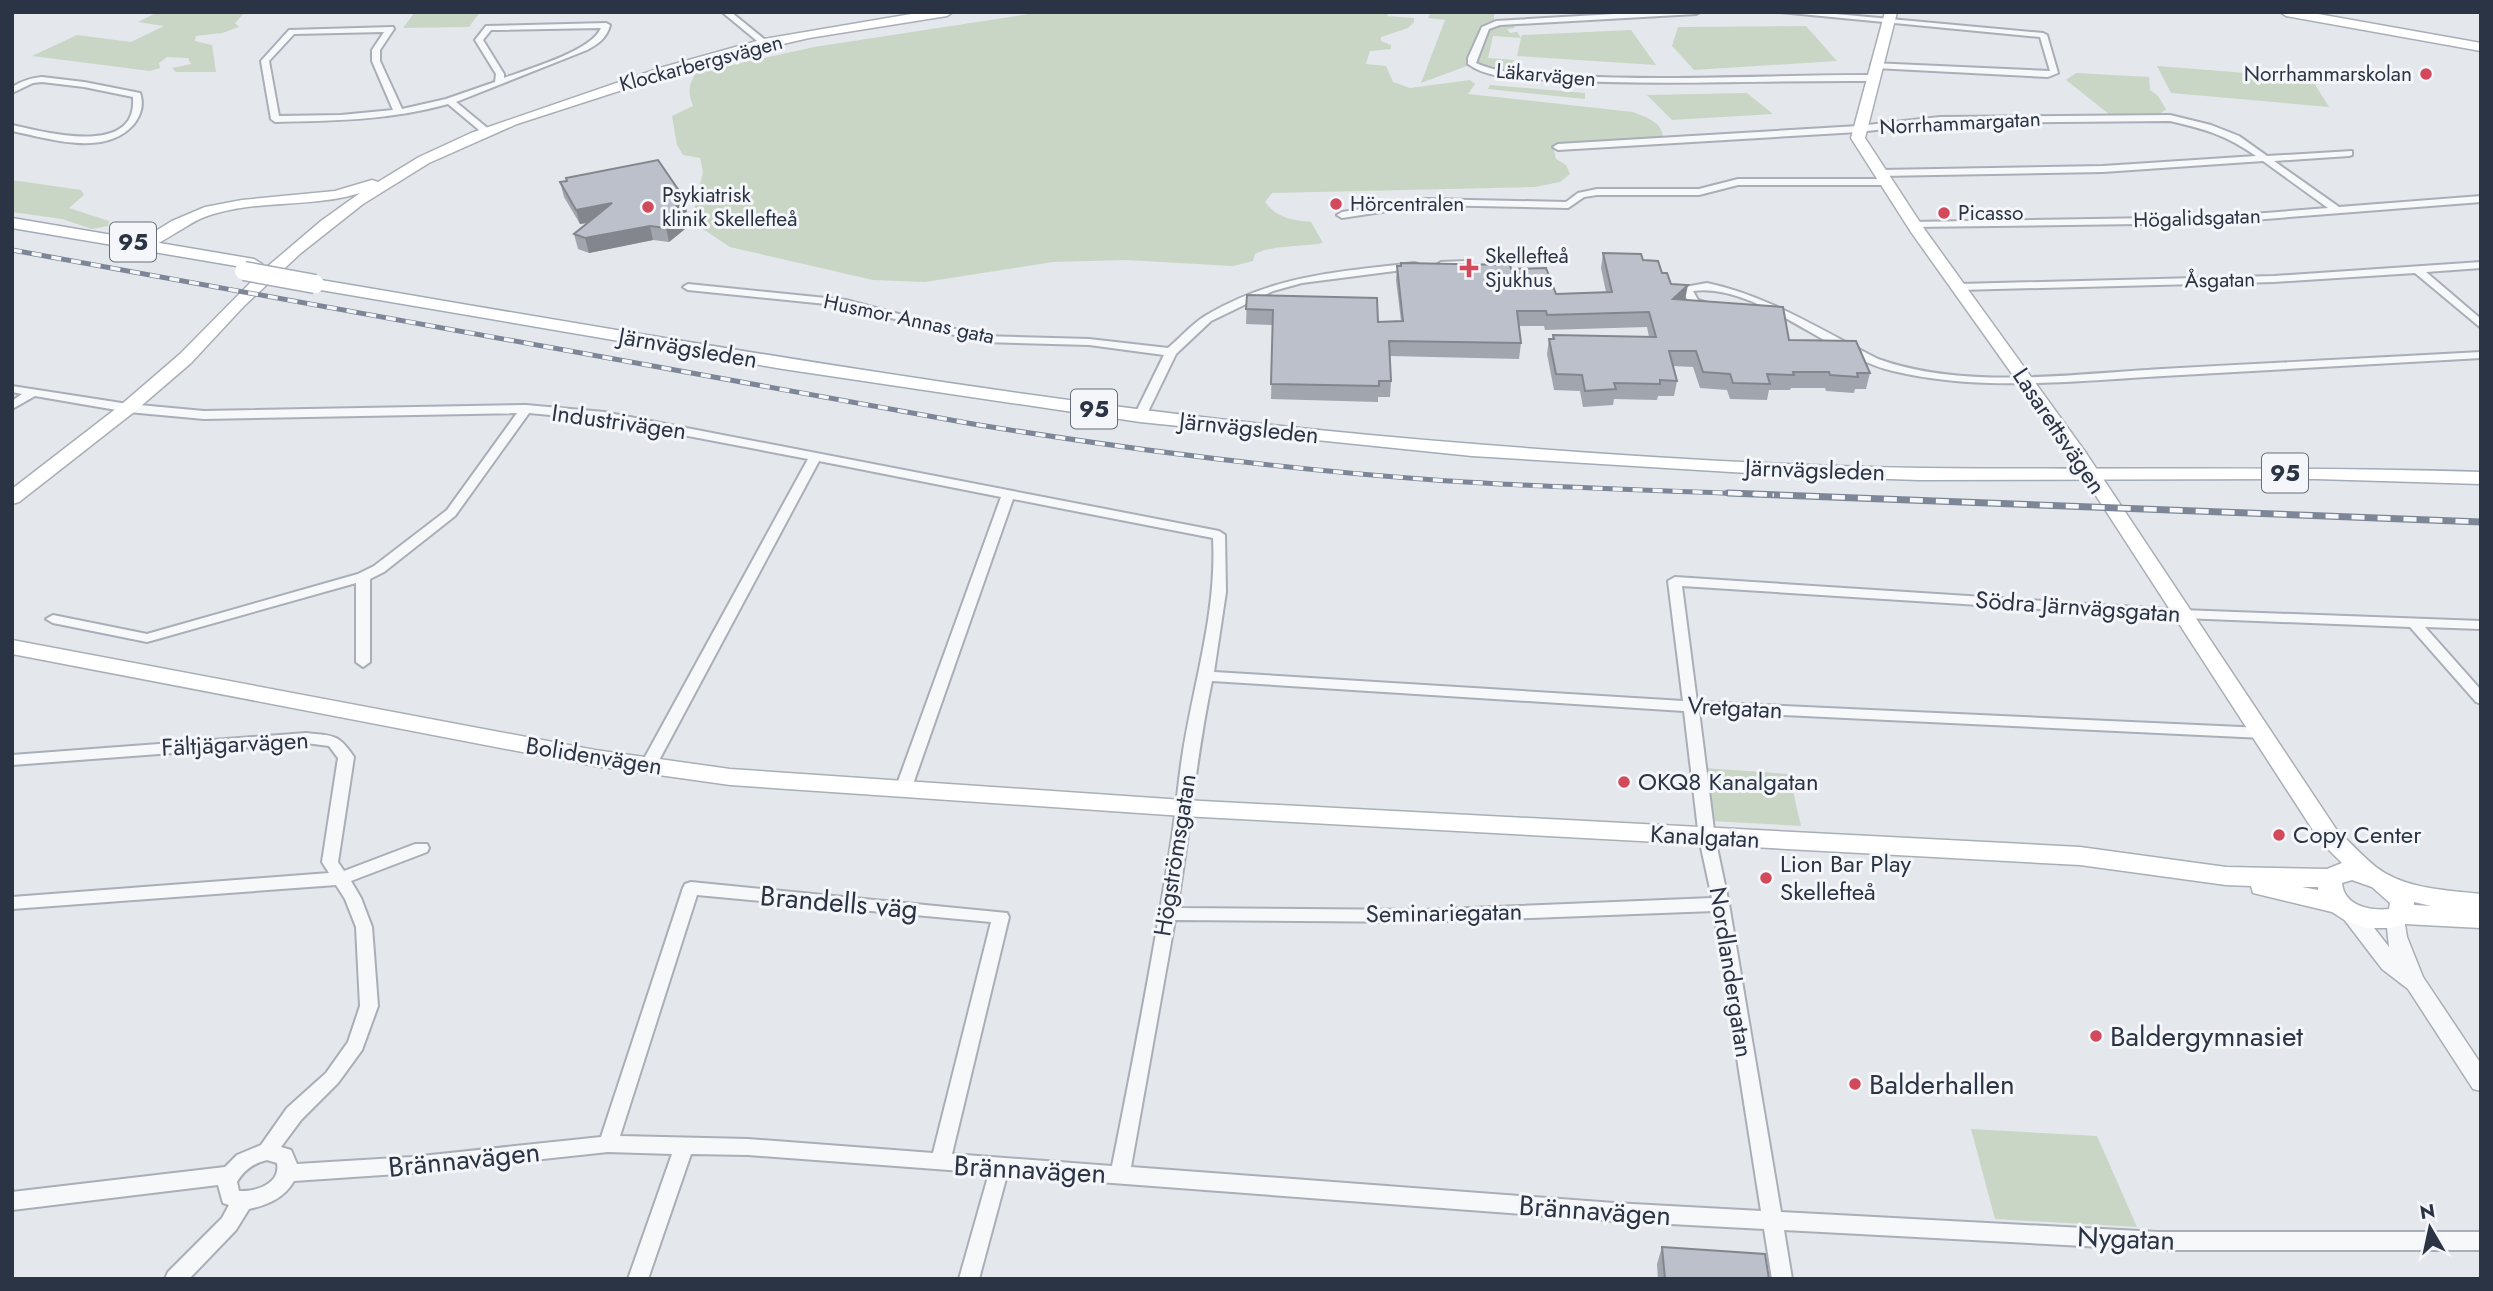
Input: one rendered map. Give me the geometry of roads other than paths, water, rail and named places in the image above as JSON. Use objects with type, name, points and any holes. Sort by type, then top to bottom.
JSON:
[{"type":"main road","name":"Klockarbergsvägen","points":[[12,498],[128,408],[358,209],[427,158],[533,114],[646,75],[765,43],[947,12]]},
{"type":"main road","points":[[2286,12],[2481,47]]},
{"type":"main road","points":[[1858,129],[1890,16]]},
{"type":"main road","name":"Lasarettsvägen","points":[[1858,129],[1858,138],[1913,224],[2025,379],[2263,733],[2328,835],[2369,875]]},
{"type":"main road","name":"Klockarbergsvägen","points":[[358,209],[462,144]]},
{"type":"main road","points":[[306,202],[349,194],[427,158]]},
{"type":"main road","points":[[140,247],[180,220],[220,208],[260,202],[306,202],[358,209]]},
{"type":"main road","points":[[140,247],[205,216],[236,209],[279,205],[358,209]]},
{"type":"main road","name":"Järnvägsleden","points":[[12,226],[783,364],[1140,416],[1472,450],[1664,463],[1920,474],[2089,474]]},
{"type":"main road","points":[[178,230],[174,235],[176,241],[195,254]]},
{"type":"main road","name":"Järnvägsleden","points":[[140,247],[195,254],[249,268]]},
{"type":"main road","name":"95","points":[[2089,474],[2316,473],[2481,478]]},
{"type":"main road","name":"Bolidenvägen","points":[[12,648],[581,756],[648,766],[730,777],[1184,808]]},
{"type":"main road","name":"Kanalgatan","points":[[1184,808],[2080,856],[2226,876],[2335,876],[2352,871],[2369,875]]},
{"type":"main road","name":"Lasarettsvägen","points":[[2328,835],[2335,876],[2330,891],[2345,908]]},
{"type":"main road","points":[[2369,875],[2392,888],[2425,896],[2481,903]]},
{"type":"main road","name":"Kanalgatan","points":[[2226,876],[2345,908],[2377,921],[2398,916]]},
{"type":"main road","points":[[2392,888],[2402,903],[2398,916],[2481,918]]},
{"type":"street","points":[[726,12],[765,43]]},
{"type":"street","name":"Läkarvägen","points":[[1696,12],[1499,23],[1486,27],[1472,58],[1472,64],[1483,70],[1508,74],[1620,81],[1873,71]]},
{"type":"street","points":[[1784,12],[1890,16],[2043,35],[2052,58],[2054,73],[1873,71]]},
{"type":"street","points":[[398,111],[376,61],[376,50],[390,29],[292,32],[265,61],[275,119],[355,117],[398,111],[449,101],[499,82],[593,45],[606,25],[489,28],[479,40],[500,74],[499,82]]},
{"type":"street","points":[[12,90],[37,80],[108,88],[137,95],[137,114],[129,126],[95,140],[12,128]]},
{"type":"street","points":[[449,101],[488,133]]},
{"type":"street","name":"Norrhammargatan","points":[[1558,147],[1858,129],[1940,120],[2169,118],[2208,127],[2236,138],[2337,209]]},
{"type":"street","points":[[1342,215],[1379,212],[1418,202],[1568,205],[1581,195],[1597,192],[1699,192],[1738,182],[2103,169],[2349,153]]},
{"type":"street","name":"Högalidsgatan","points":[[1913,224],[2214,220],[2481,200]]},
{"type":"street","points":[[1140,416],[1171,352],[1207,319],[1269,289],[1301,280],[1376,268],[1468,264]]},
{"type":"street","name":"Åsgatan","points":[[1959,286],[2274,279],[2481,265]]},
{"type":"street","points":[[2418,270],[2481,325]]},
{"type":"street","name":"Husmor Annas gata","points":[[688,287],[846,303],[981,339],[1089,342],[1171,352]]},
{"type":"street","points":[[1725,306],[1695,302],[1688,292],[1691,287],[1718,287],[1797,319],[1889,368],[1968,378],[2025,379],[2481,355]]},
{"type":"street","points":[[1739,306],[1767,307]]},
{"type":"street","name":"Industrivägen","points":[[12,389],[128,408],[204,415],[526,409],[604,416],[1219,535]]},
{"type":"street","points":[[12,406],[33,392]]},
{"type":"street","points":[[52,620],[147,638],[363,578],[379,569],[451,513],[526,409]]},
{"type":"street","points":[[648,766],[816,456]]},
{"type":"street","points":[[904,787],[1008,495]]},
{"type":"street","name":"Högströmsgatan","points":[[1120,1174],[1167,914],[1189,761],[1206,676],[1222,563],[1219,535]]},
{"type":"street","points":[[363,578],[363,662]]},
{"type":"street","name":"Södra Järnvägsgatan","points":[[1675,581],[2182,614],[2481,625]]},
{"type":"street","name":"Nordlandergatan","points":[[1675,581],[1707,838],[1721,904],[1782,1279]]},
{"type":"street","points":[[2414,622],[2481,699]]},
{"type":"street","name":"Vretgatan","points":[[1206,676],[1689,706],[2263,733]]},
{"type":"street","name":"Fältjägarvägen","points":[[12,760],[306,738],[333,741],[346,757],[330,862],[343,878],[364,927],[369,1006],[356,1045],[332,1078],[294,1114],[267,1152]]},
{"type":"street","points":[[12,904],[343,878],[421,848]]},
{"type":"street","name":"Brandells väg","points":[[608,1144],[691,888],[1001,917],[940,1163]]},
{"type":"street","name":"Seminariegatan","points":[[1167,914],[1422,916],[1721,904]]},
{"type":"street","points":[[2345,908],[2390,963],[2413,983],[2481,1082]]},
{"type":"street","points":[[2398,916],[2396,934],[2413,983]]},
{"type":"street","name":"Brännavägen","points":[[288,1174],[412,1165],[608,1144],[748,1147],[1614,1212],[1772,1220]]},
{"type":"street","points":[[638,1279],[684,1146]]},
{"type":"street","points":[[267,1152],[284,1156],[288,1161],[288,1174],[270,1194],[242,1202],[230,1197],[227,1192],[230,1175],[242,1162],[267,1152]]},
{"type":"street","points":[[969,1279],[1000,1167]]},
{"type":"street","points":[[12,1201],[230,1175]]},
{"type":"street","points":[[175,1279],[229,1224],[242,1202]]},
{"type":"street","name":"Nygatan","points":[[1772,1220],[2158,1241],[2481,1241]]},
{"type":"railway","points":[[12,250],[973,424],[1088,442],[1261,464],[1435,480],[1774,495]]},
{"type":"railway","points":[[1728,493],[2481,522]]},
{"type":"place","name":"Norrhammarskolan","points":[[2426,74]]},
{"type":"place","name":"Hörcentralen","points":[[1336,204]]},
{"type":"place","name":"Psykiatrisk klinik Skellefteå","points":[[648,207]]},
{"type":"place","name":"Picasso","points":[[1944,213]]},
{"type":"place","name":"Skellefteå Sjukhus","points":[[1469,268]]},
{"type":"place","name":"OKQ8 Kanalgatan","points":[[1624,782]]},
{"type":"place","name":"Copy Center","points":[[2279,835]]},
{"type":"place","name":"Lion Bar Play Skellefteå","points":[[1766,878]]},
{"type":"place","name":"Baldergymnasiet","points":[[2096,1036]]},
{"type":"place","name":"Balderhallen","points":[[1855,1084]]}]
